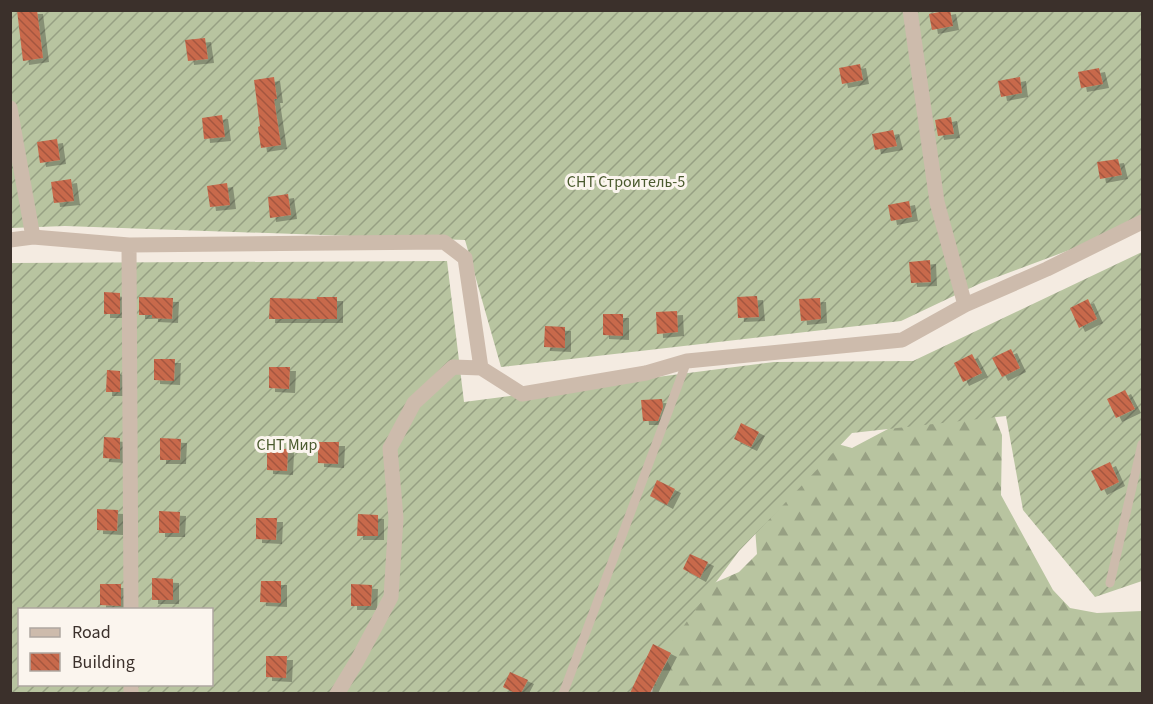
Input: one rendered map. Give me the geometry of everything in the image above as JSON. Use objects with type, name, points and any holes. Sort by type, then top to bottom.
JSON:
[{"type":"street","points":[[910,10],[937,202],[965,305]]},
{"type":"street","points":[[10,108],[33,237]]},
{"type":"street","points":[[337,693],[391,597],[396,518],[390,448],[414,403],[453,367],[481,368],[522,394],[646,374],[687,361],[902,340],[965,305],[1047,269],[1143,222]]},
{"type":"street","points":[[10,240],[33,237],[129,245],[444,242],[465,258],[481,368]]},
{"type":"street","points":[[129,245],[131,608]]},
{"type":"lane","points":[[563,693],[687,361]]},
{"type":"lane","points":[[1110,583],[1143,444]]},
{"type":"green space","name":"СНТ Строитель-5","points":[[10,11],[1142,11],[1142,223],[981,283],[901,321],[501,367],[465,240],[65,226],[11,228]]},
{"type":"green space","name":"СНТ Мир","points":[[1142,252],[1142,581],[1095,597],[1023,510],[1006,416],[852,433],[739,551],[634,693],[11,693],[10,263],[447,261],[464,402],[774,362],[913,361]]},
{"type":"green space","points":[[941,401],[992,410],[1002,435],[1001,495],[1053,590],[1070,608],[1097,613],[1142,611],[1142,693],[652,694],[656,670],[689,594],[739,572],[757,554],[753,502],[827,441],[852,448]]},
{"type":"building","points":[[17,10],[37,10],[43,58],[23,61]]},
{"type":"building","points":[[950,10],[953,26],[932,30],[929,14]]},
{"type":"building","points":[[205,38],[208,59],[188,61],[185,40]]},
{"type":"building","points":[[860,64],[863,80],[842,84],[839,68]]},
{"type":"building","points":[[1099,68],[1103,84],[1081,88],[1078,72]]},
{"type":"building","points":[[274,77],[277,99],[274,99],[281,145],[261,148],[254,80]]},
{"type":"building","points":[[1020,77],[1022,93],[1001,97],[998,81]]},
{"type":"building","points":[[222,115],[225,137],[204,139],[202,118]]},
{"type":"building","points":[[951,117],[954,134],[938,136],[935,120]]},
{"type":"building","points":[[893,130],[897,146],[875,150],[872,134]]},
{"type":"building","points":[[57,139],[60,160],[40,163],[37,142]]},
{"type":"building","points":[[1118,159],[1122,175],[1100,179],[1097,162]]},
{"type":"building","points":[[71,179],[74,201],[54,203],[51,182]]},
{"type":"building","points":[[227,183],[230,205],[210,207],[207,186]]},
{"type":"building","points":[[288,194],[291,215],[270,218],[268,197]]},
{"type":"building","points":[[909,201],[912,217],[891,221],[888,205]]},
{"type":"building","points":[[930,260],[931,282],[911,283],[909,262]]},
{"type":"building","points":[[104,292],[120,293],[120,314],[104,314]]},
{"type":"building","points":[[757,296],[759,317],[738,318],[737,297]]},
{"type":"building","points":[[139,297],[173,298],[172,319],[139,315]]},
{"type":"building","points":[[317,297],[337,297],[337,319],[269,319],[270,298],[317,299]]},
{"type":"building","points":[[820,298],[821,319],[801,321],[799,299]]},
{"type":"building","points":[[1088,299],[1097,319],[1079,328],[1070,308]]},
{"type":"building","points":[[677,311],[678,332],[657,334],[656,312]]},
{"type":"building","points":[[603,314],[623,314],[623,336],[603,335]]},
{"type":"building","points":[[545,326],[565,327],[565,348],[544,347]]},
{"type":"building","points":[[1011,349],[1020,368],[1002,377],[992,358]]},
{"type":"building","points":[[972,354],[982,373],[963,382],[954,363]]},
{"type":"building","points":[[154,359],[175,359],[174,381],[154,380]]},
{"type":"building","points":[[269,367],[290,367],[289,389],[269,388]]},
{"type":"building","points":[[107,370],[120,371],[120,392],[106,392]]},
{"type":"building","points":[[1125,390],[1135,409],[1116,418],[1107,399]]},
{"type":"building","points":[[662,399],[663,407],[658,421],[643,421],[641,400]]},
{"type":"building","points":[[741,423],[759,432],[751,447],[734,439]]},
{"type":"building","points":[[104,437],[120,438],[120,459],[103,458]]},
{"type":"building","points":[[160,438],[181,439],[180,460],[160,460]]},
{"type":"building","points":[[318,442],[339,442],[338,464],[318,463]]},
{"type":"building","points":[[267,449],[288,449],[287,471],[267,470]]},
{"type":"building","points":[[1110,462],[1119,482],[1101,491],[1091,471]]},
{"type":"building","points":[[657,480],[675,489],[667,505],[650,496]]},
{"type":"building","points":[[97,509],[118,510],[117,531],[97,530]]},
{"type":"building","points":[[159,511],[180,512],[179,533],[159,533]]},
{"type":"building","points":[[358,514],[378,515],[378,536],[357,536]]},
{"type":"building","points":[[256,518],[277,518],[276,540],[256,539]]},
{"type":"building","points":[[690,554],[708,562],[700,578],[683,569]]},
{"type":"building","points":[[152,578],[173,579],[173,600],[152,600]]},
{"type":"building","points":[[261,581],[281,581],[281,603],[260,602]]},
{"type":"building","points":[[100,584],[121,584],[121,606],[100,605]]},
{"type":"building","points":[[351,584],[372,585],[371,606],[351,606]]},
{"type":"building","points":[[653,644],[671,653],[650,693],[630,693]]},
{"type":"building","points":[[266,656],[287,656],[286,678],[266,677]]},
{"type":"building","points":[[510,672],[528,680],[521,693],[515,693],[503,687]]}]
